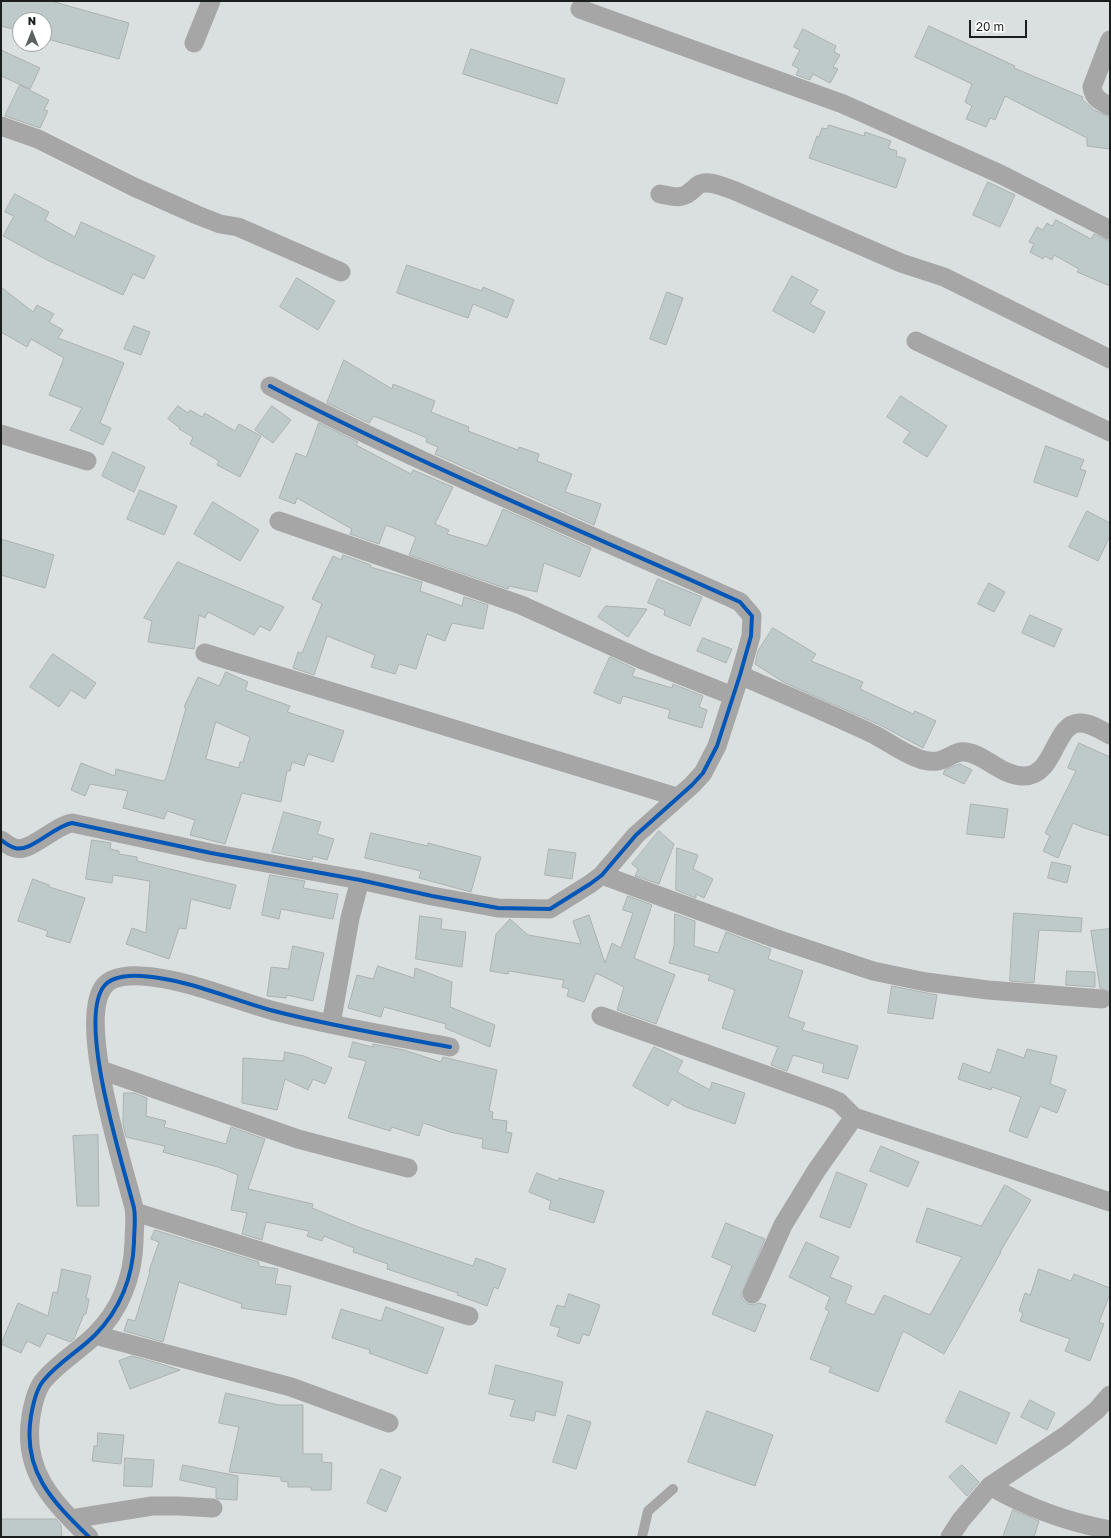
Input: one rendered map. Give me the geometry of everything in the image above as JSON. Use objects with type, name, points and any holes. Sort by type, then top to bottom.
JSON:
[{"type":"street","points":[[194,43],[211,1]]},
{"type":"street","points":[[580,9],[844,104],[1000,174],[1110,230]]},
{"type":"street","points":[[1110,40],[1092,87],[1093,95],[1099,101],[1110,106]]},
{"type":"street","points":[[1,126],[38,139],[134,187],[197,215],[220,224],[238,227],[341,272]]},
{"type":"street","points":[[660,194],[677,197],[686,196],[699,185],[706,183],[733,190],[901,263],[944,277],[1110,359]]},
{"type":"street","points":[[916,341],[1110,432]]},
{"type":"street","points":[[1,840],[15,849],[24,849],[63,824],[72,823],[211,853],[360,880],[483,905],[526,910],[550,909],[590,884],[602,874],[636,835],[692,785],[703,773],[717,746],[740,675],[750,636],[752,616],[740,602],[395,448],[331,418],[270,386]]},
{"type":"street","points":[[1,434],[87,461]]},
{"type":"street","points":[[279,522],[521,605],[645,661],[733,696]]},
{"type":"street","points":[[205,653],[677,797]]},
{"type":"street","points":[[740,675],[812,706],[876,736],[922,760],[932,762],[941,761],[958,752],[966,752],[1007,773],[1022,776],[1034,776],[1043,768],[1061,737],[1071,726],[1079,722],[1088,724],[1110,735]]},
{"type":"street","points":[[602,874],[774,938],[873,971],[926,982],[988,990],[1102,999]]},
{"type":"street","points":[[331,1024],[350,918],[360,880]]},
{"type":"street","points":[[89,1537],[71,1519],[40,1481],[30,1458],[28,1432],[33,1405],[42,1382],[58,1366],[95,1335],[115,1309],[123,1295],[130,1274],[134,1248],[135,1212],[103,1094],[96,1034],[97,1004],[105,985],[119,977],[140,976],[173,980],[273,1011],[450,1047]]},
{"type":"street","points":[[601,1016],[830,1098],[839,1102],[854,1117],[1110,1202]]},
{"type":"street","points":[[101,1070],[298,1139],[408,1168]]},
{"type":"street","points":[[752,1294],[783,1225],[816,1170],[854,1117]]},
{"type":"street","points":[[135,1212],[469,1316]]},
{"type":"street","points":[[95,1335],[291,1387],[389,1423]]},
{"type":"street","points":[[950,1537],[961,1520],[990,1486],[1103,1412],[1110,1395]]},
{"type":"street","points":[[990,1486],[1016,1501],[1042,1512],[1090,1526],[1110,1530]]},
{"type":"street","points":[[71,1519],[152,1506],[213,1508]]},
{"type":"lane","points":[[642,1537],[648,1511],[672,1489]]},
{"type":"building","points":[[1,1],[51,1],[129,23],[119,59],[52,40],[52,12],[12,12],[12,29],[1,26]]},
{"type":"building","points":[[929,26],[1015,66],[1014,68],[1083,97],[1082,99],[1094,110],[1110,117],[1110,149],[1087,146],[1087,138],[1005,96],[995,120],[990,118],[986,127],[966,119],[972,106],[965,102],[972,84],[915,57]]},
{"type":"building","points":[[803,29],[836,46],[834,52],[840,55],[833,67],[838,69],[830,83],[813,74],[810,80],[796,75],[799,69],[792,65],[800,50],[794,47]]},
{"type":"building","points":[[471,49],[565,79],[557,104],[463,74]]},
{"type":"building","points":[[1,50],[40,68],[30,89],[1,76]]},
{"type":"building","points":[[20,85],[49,100],[44,110],[48,111],[40,128],[5,116]]},
{"type":"building","points":[[829,125],[864,136],[865,132],[891,141],[888,148],[897,151],[896,156],[906,159],[896,188],[809,158],[817,136],[819,137],[822,128],[827,129]]},
{"type":"building","points":[[988,182],[1015,195],[1000,227],[973,215]]},
{"type":"building","points":[[15,194],[49,212],[45,220],[75,237],[81,222],[155,256],[144,279],[133,274],[123,295],[47,260],[3,236],[14,216],[5,212]]},
{"type":"building","points":[[1056,220],[1091,239],[1094,234],[1110,241],[1110,286],[1077,272],[1079,269],[1054,255],[1052,260],[1045,256],[1043,259],[1030,252],[1034,244],[1029,242],[1037,227],[1043,230],[1047,223],[1052,226]]},
{"type":"building","points":[[407,265],[482,291],[483,287],[514,300],[507,318],[473,304],[468,318],[397,293]]},
{"type":"building","points":[[792,276],[818,290],[810,304],[825,312],[814,333],[773,311]]},
{"type":"building","points":[[297,278],[335,301],[318,330],[280,307]]},
{"type":"building","points":[[1,287],[33,312],[37,305],[54,314],[49,322],[63,330],[58,338],[124,363],[100,423],[111,428],[103,445],[70,430],[82,408],[49,395],[64,358],[31,339],[27,347],[1,332]]},
{"type":"building","points":[[667,292],[683,298],[666,345],[650,339]]},
{"type":"building","points":[[134,326],[150,332],[141,355],[124,349]]},
{"type":"building","points":[[344,360],[392,389],[393,384],[435,401],[431,412],[469,427],[468,431],[518,450],[519,447],[539,454],[537,461],[572,474],[565,492],[601,504],[594,525],[435,454],[438,447],[426,442],[427,438],[374,416],[369,423],[327,403]]},
{"type":"building","points":[[901,396],[947,426],[927,457],[903,442],[910,432],[887,417]]},
{"type":"building","points":[[178,406],[188,413],[190,410],[202,417],[205,413],[235,431],[239,424],[261,436],[240,477],[217,465],[219,461],[190,444],[193,437],[179,429],[180,428],[168,419]]},
{"type":"building","points":[[272,406],[291,420],[273,443],[255,430]]},
{"type":"building","points":[[319,423],[358,442],[356,445],[411,474],[413,470],[453,487],[435,524],[449,530],[447,534],[487,546],[503,509],[591,548],[580,577],[544,563],[537,592],[509,586],[508,589],[409,555],[416,537],[386,525],[379,544],[350,534],[352,529],[297,498],[295,504],[279,498],[296,453],[306,457]]},
{"type":"building","points":[[1046,446],[1084,460],[1080,469],[1086,471],[1077,497],[1034,482]]},
{"type":"building","points":[[113,452],[145,467],[134,492],[102,476]]},
{"type":"building","points":[[140,490],[177,506],[164,535],[127,519]]},
{"type":"building","points":[[213,502],[259,530],[240,561],[194,534]]},
{"type":"building","points":[[1087,511],[1110,523],[1110,536],[1098,561],[1069,547]]},
{"type":"building","points":[[1,539],[54,555],[45,588],[1,575]]},
{"type":"building","points":[[343,555],[371,565],[370,567],[422,582],[420,591],[462,606],[464,597],[488,605],[483,629],[452,623],[445,641],[427,634],[416,669],[399,664],[395,674],[371,667],[375,655],[327,636],[314,675],[293,668],[298,652],[302,653],[322,604],[312,599],[333,556],[341,560]]},
{"type":"building","points":[[178,562],[284,607],[270,631],[260,626],[254,635],[208,612],[205,618],[199,615],[194,649],[148,642],[152,621],[144,618]]},
{"type":"building","points":[[658,579],[702,597],[690,626],[664,615],[665,610],[648,603]]},
{"type":"building","points":[[989,583],[1005,592],[994,612],[978,604]]},
{"type":"building","points":[[606,606],[647,609],[628,637],[598,617]]},
{"type":"building","points":[[1030,615],[1062,629],[1054,647],[1022,633]]},
{"type":"building","points":[[773,628],[816,654],[811,661],[863,682],[860,689],[913,714],[915,711],[936,721],[923,748],[880,725],[785,683],[755,664],[758,651]]},
{"type":"building","points":[[703,638],[732,649],[726,663],[697,651]]},
{"type":"building","points":[[53,654],[96,683],[85,699],[71,690],[59,707],[30,687]]},
{"type":"building","points":[[610,657],[635,669],[632,676],[672,688],[673,684],[703,696],[699,707],[707,710],[702,728],[668,718],[670,710],[623,696],[620,704],[594,693]]},
{"type":"building","points":[[226,672],[248,682],[245,690],[290,706],[287,712],[344,731],[333,762],[308,754],[304,766],[292,762],[290,771],[287,771],[281,802],[242,793],[225,844],[190,835],[195,820],[167,811],[164,819],[123,808],[128,791],[90,784],[85,796],[71,790],[81,763],[115,776],[116,769],[163,781],[166,778],[186,708],[184,707],[198,677],[219,686]],"holes":[[[216,722],[250,737],[243,762],[240,762],[239,768],[206,759]]]},
{"type":"building","points":[[1079,743],[1110,757],[1110,836],[1073,823],[1058,858],[1043,851],[1050,836],[1045,833],[1076,771],[1068,768]]},
{"type":"building","points":[[960,764],[972,770],[964,784],[943,774],[945,770]]},
{"type":"building","points":[[971,804],[1008,809],[1004,838],[967,834]]},
{"type":"building","points":[[284,812],[321,822],[317,834],[334,839],[327,860],[313,856],[312,860],[272,852]]},
{"type":"building","points":[[659,831],[674,844],[659,884],[635,876],[638,869],[632,864]]},
{"type":"building","points":[[371,833],[428,846],[428,843],[481,857],[471,892],[419,878],[421,871],[365,858]]},
{"type":"building","points":[[92,840],[111,843],[110,849],[119,851],[119,854],[137,857],[137,861],[236,885],[230,909],[191,899],[186,929],[179,928],[169,959],[126,944],[132,928],[146,933],[150,881],[113,875],[112,883],[86,879]]},
{"type":"building","points":[[677,848],[698,855],[693,869],[713,879],[704,898],[696,894],[696,898],[676,890]]},
{"type":"building","points":[[549,849],[576,853],[572,879],[545,875]]},
{"type":"building","points":[[1052,862],[1071,866],[1067,883],[1048,878]]},
{"type":"building","points":[[270,875],[305,881],[303,888],[338,894],[333,919],[281,909],[279,919],[262,915]]},
{"type":"building","points":[[33,879],[49,885],[49,887],[85,898],[70,943],[46,936],[48,931],[18,921]]},
{"type":"building","points":[[628,896],[652,905],[634,958],[675,975],[656,1024],[617,1010],[624,987],[596,973],[584,1002],[567,996],[569,989],[562,987],[564,980],[509,971],[508,974],[490,971],[496,934],[510,919],[528,935],[581,944],[573,921],[589,915],[605,963],[612,943],[621,948],[633,913],[623,910]]},
{"type":"building","points":[[1014,913],[1082,918],[1081,932],[1039,930],[1034,983],[1010,981]]},
{"type":"building","points":[[675,914],[695,921],[694,946],[718,953],[726,932],[771,949],[768,959],[803,971],[788,1017],[805,1023],[802,1030],[858,1046],[848,1079],[822,1072],[824,1064],[793,1055],[787,1071],[771,1065],[778,1047],[722,1028],[735,990],[708,980],[710,975],[669,963],[674,946]]},
{"type":"building","points":[[420,916],[442,919],[441,929],[466,932],[462,967],[416,959]]},
{"type":"building","points":[[1110,929],[1110,992],[1100,988],[1091,931]]},
{"type":"building","points":[[293,946],[324,953],[313,1001],[287,995],[286,998],[267,996],[271,967],[288,969]]},
{"type":"building","points":[[378,966],[414,978],[415,968],[452,982],[450,1007],[495,1025],[490,1047],[445,1028],[446,1024],[384,1007],[381,1017],[348,1008],[357,975],[373,979]]},
{"type":"building","points":[[1067,971],[1095,972],[1095,987],[1066,985]]},
{"type":"building","points":[[892,986],[937,995],[933,1019],[888,1013]]},
{"type":"building","points":[[353,1042],[373,1047],[373,1044],[404,1050],[441,1062],[443,1057],[497,1070],[489,1111],[493,1112],[492,1119],[507,1121],[506,1132],[512,1133],[508,1153],[482,1148],[483,1139],[450,1132],[423,1123],[419,1136],[392,1127],[390,1131],[348,1118],[366,1061],[349,1057]]},
{"type":"building","points":[[654,1047],[683,1061],[677,1072],[710,1090],[712,1082],[745,1093],[735,1124],[686,1107],[672,1099],[668,1106],[633,1086]]},
{"type":"building","points":[[998,1049],[1024,1058],[1027,1049],[1057,1056],[1050,1084],[1066,1090],[1057,1113],[1040,1106],[1027,1138],[1009,1131],[1021,1097],[992,1087],[991,1090],[958,1079],[963,1063],[990,1073]]},
{"type":"building","points":[[285,1052],[304,1056],[332,1068],[325,1084],[313,1079],[308,1090],[285,1079],[277,1110],[242,1103],[243,1058],[283,1061]]},
{"type":"building","points":[[124,1093],[134,1093],[147,1098],[146,1116],[166,1121],[164,1127],[226,1144],[231,1127],[265,1139],[248,1189],[313,1204],[312,1208],[361,1228],[473,1266],[476,1258],[506,1269],[498,1289],[494,1287],[487,1306],[457,1295],[458,1293],[387,1269],[388,1264],[353,1252],[354,1248],[324,1236],[322,1241],[307,1236],[309,1231],[266,1222],[262,1240],[242,1234],[247,1213],[231,1210],[238,1175],[218,1167],[163,1152],[165,1146],[126,1137],[123,1124]]},
{"type":"building","points":[[98,1135],[99,1206],[77,1206],[73,1136]]},
{"type":"building","points":[[881,1146],[919,1162],[908,1187],[870,1171]]},
{"type":"building","points":[[837,1172],[867,1184],[850,1228],[820,1217]]},
{"type":"building","points":[[537,1173],[558,1181],[559,1178],[604,1191],[594,1223],[549,1209],[551,1201],[529,1192]]},
{"type":"building","points":[[1005,1185],[1031,1200],[1000,1252],[944,1354],[903,1331],[878,1392],[829,1372],[831,1367],[810,1359],[829,1311],[825,1309],[830,1297],[789,1277],[806,1242],[839,1257],[830,1277],[852,1286],[845,1303],[874,1315],[884,1295],[930,1315],[962,1257],[916,1242],[927,1208],[981,1226]]},
{"type":"building","points":[[726,1223],[765,1239],[741,1295],[743,1300],[748,1304],[753,1305],[759,1303],[766,1305],[755,1332],[712,1314],[732,1266],[712,1257]]},
{"type":"building","points":[[155,1230],[259,1262],[259,1266],[278,1269],[275,1284],[291,1286],[286,1315],[241,1308],[242,1304],[179,1282],[163,1342],[124,1331],[128,1319],[135,1321],[159,1242],[151,1239]]},
{"type":"building","points":[[62,1269],[91,1276],[86,1298],[89,1299],[86,1314],[84,1314],[74,1339],[70,1342],[47,1333],[40,1347],[27,1341],[21,1353],[1,1344],[18,1303],[48,1316],[53,1292],[57,1293]]},
{"type":"building","points":[[1039,1269],[1071,1281],[1074,1274],[1110,1288],[1110,1294],[1099,1322],[1104,1324],[1090,1361],[1065,1351],[1070,1339],[1020,1321],[1023,1313],[1019,1311],[1025,1293],[1030,1295]]},
{"type":"building","points":[[569,1294],[600,1305],[589,1336],[583,1334],[579,1344],[557,1336],[560,1328],[550,1325],[557,1305],[564,1307]]},
{"type":"building","points":[[386,1307],[444,1328],[427,1374],[369,1353],[370,1350],[332,1338],[341,1309],[381,1321]]},
{"type":"building","points":[[132,1356],[180,1370],[130,1389],[119,1361]]},
{"type":"building","points":[[496,1365],[563,1382],[555,1416],[536,1411],[534,1421],[510,1416],[515,1400],[489,1394]]},
{"type":"building","points":[[960,1391],[1010,1413],[996,1444],[946,1422]]},
{"type":"building","points":[[226,1393],[279,1405],[303,1405],[303,1454],[322,1454],[322,1462],[332,1463],[331,1490],[311,1490],[311,1487],[288,1487],[288,1482],[281,1481],[281,1477],[229,1472],[239,1427],[219,1423]]},
{"type":"building","points":[[1030,1400],[1055,1413],[1047,1430],[1021,1417]]},
{"type":"building","points":[[707,1411],[773,1435],[755,1486],[688,1462]]},
{"type":"building","points":[[568,1415],[591,1422],[576,1469],[553,1462]]},
{"type":"building","points":[[98,1433],[124,1435],[121,1464],[92,1461],[94,1446],[97,1446]]},
{"type":"building","points":[[125,1458],[154,1460],[152,1487],[124,1486]]},
{"type":"building","points":[[183,1465],[238,1476],[237,1500],[216,1498],[216,1488],[180,1480]]},
{"type":"building","points":[[962,1465],[979,1482],[967,1496],[949,1477]]},
{"type":"building","points":[[381,1469],[401,1477],[386,1512],[367,1503]]},
{"type":"building","points":[[1013,1510],[1039,1521],[1034,1537],[1003,1537]]},
{"type":"building","points":[[1,1519],[56,1519],[61,1525],[62,1537],[1,1537]]},
{"type":"cycle path","points":[[1,840],[11,847],[28,847],[65,825],[72,823],[211,853],[360,880],[432,896],[498,908],[550,909],[602,875],[636,835],[692,785],[703,773],[717,746],[751,636],[752,616],[740,602],[386,444],[270,386]]},
{"type":"cycle path","points":[[89,1537],[63,1511],[43,1484],[31,1453],[29,1436],[33,1407],[41,1384],[56,1368],[89,1341],[112,1315],[124,1292],[131,1268],[134,1242],[134,1208],[104,1094],[98,1059],[95,1028],[97,1002],[105,985],[117,978],[128,976],[159,978],[192,985],[274,1011],[450,1047]]}]
